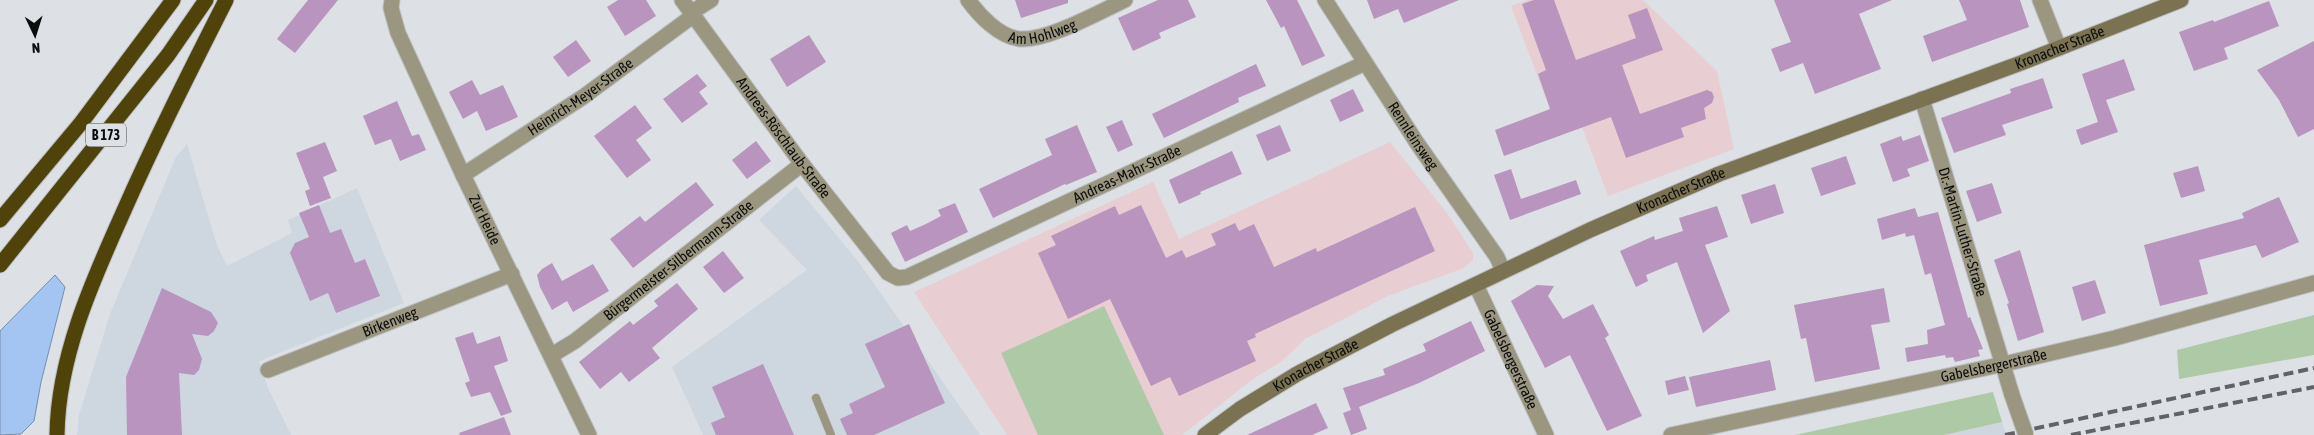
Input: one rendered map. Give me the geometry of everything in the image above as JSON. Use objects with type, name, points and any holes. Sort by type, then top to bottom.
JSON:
[{"type":"highway","name":"B 173","points":[[0,220],[81,123],[173,0]]},
{"type":"highway","name":"B 173","points":[[0,266],[168,55],[206,0]]},
{"type":"highway","points":[[57,435],[61,392],[69,354],[86,298],[156,138],[226,0]]},
{"type":"street","name":"Zur Heide","points":[[392,0],[391,8],[398,33],[463,175],[590,435]]},
{"type":"street","name":"Andreas-Röschlaub-Straße","points":[[682,0],[802,164],[888,273]]},
{"type":"street","name":"Heinrich-Meyer-Straße","points":[[463,175],[583,97],[711,0]]},
{"type":"street","name":"Am Hohlweg","points":[[968,0],[979,14],[1001,32],[1020,39],[1055,33],[1125,0]]},
{"type":"street","name":"Rennleinsweg","points":[[1325,0],[1417,143],[1497,257],[1503,271]]},
{"type":"street","points":[[2040,0],[2059,48]]},
{"type":"street","name":"Kronacher Straße","points":[[1205,435],[1240,409],[1297,374],[1393,324],[1503,271],[1719,174],[1922,100],[2181,0]]},
{"type":"street","name":"Andreas-Mahr-Straße","points":[[888,273],[898,278],[907,277],[1365,63]]},
{"type":"street","name":"Dr.-Martin-Luther-Straße","points":[[1922,100],[2012,395],[2026,435]]},
{"type":"street","name":"Bürgermeister-Silbermann-Straße","points":[[552,355],[575,341],[802,164]]},
{"type":"street","name":"Birkenweg","points":[[268,370],[512,274]]},
{"type":"street","name":"Gabelsbergerstraße","points":[[1671,435],[2004,364],[2115,338],[2314,283]]},
{"type":"street","name":"Gabelsbergerstraße","points":[[1476,284],[1546,435]]},
{"type":"lane","points":[[816,398],[830,435]]},
{"type":"shaded area","points":[[1527,0],[1643,0],[1717,71],[1734,149],[1608,196],[1582,127],[1578,87],[1546,99],[1511,6]]},
{"type":"shaded area","points":[[1390,142],[1447,213],[1473,253],[1473,260],[1464,268],[1388,296],[1305,339],[1282,361],[1253,379],[1182,435],[1007,435],[914,292],[1153,182],[1179,239]]},
{"type":"shaded area","points":[[187,144],[216,243],[227,266],[292,233],[288,220],[357,188],[404,303],[259,361],[268,388],[291,435],[77,435],[79,415],[110,314],[176,157]]},
{"type":"shaded area","points":[[796,186],[860,264],[980,435],[703,435],[672,367],[807,270],[759,220]]},
{"type":"shaded area","points":[[2002,422],[2006,435],[1944,435]]},
{"type":"green space","points":[[1104,306],[1164,435],[1038,435],[1001,353]]},
{"type":"green space","points":[[2314,315],[2314,355],[2179,379],[2177,350]]},
{"type":"green space","points":[[1993,392],[2002,422],[1944,435],[1795,435]]},
{"type":"water","points":[[55,275],[65,287],[41,382],[34,421],[21,434],[0,435],[0,331]]},
{"type":"building","points":[[308,0],[338,0],[295,53],[277,39]]},
{"type":"building","points":[[618,0],[646,0],[656,16],[625,36],[607,7]]},
{"type":"building","points":[[1015,0],[1068,0],[1068,3],[1021,18]]},
{"type":"building","points":[[1158,0],[1188,0],[1196,17],[1159,33],[1161,38],[1133,51],[1118,18]]},
{"type":"building","points":[[1266,0],[1297,0],[1325,56],[1302,66],[1284,26],[1281,28]]},
{"type":"building","points":[[1367,0],[1459,0],[1404,23],[1398,9],[1374,19]]},
{"type":"building","points":[[1534,0],[1554,0],[1576,60],[1636,38],[1628,15],[1647,8],[1663,50],[1622,65],[1640,114],[1707,90],[1712,92],[1714,97],[1712,103],[1704,108],[1706,119],[1681,128],[1684,137],[1626,158],[1611,117],[1504,156],[1495,130],[1550,109],[1538,74],[1546,70],[1522,4]]},
{"type":"building","points":[[1774,0],[1892,0],[1859,14],[1881,69],[1815,94],[1803,63],[1780,72],[1771,49],[1791,42]]},
{"type":"building","points":[[1959,0],[2020,0],[2029,27],[1932,62],[1923,36],[1967,20]]},
{"type":"building","points":[[2269,1],[2279,26],[2224,48],[2228,59],[2194,71],[2179,32],[2213,20],[2214,22]]},
{"type":"building","points":[[809,35],[826,62],[787,87],[770,59]]},
{"type":"building","points":[[576,40],[591,61],[568,77],[553,57]]},
{"type":"building","points":[[2314,41],[2314,129],[2298,137],[2279,100],[2257,70]]},
{"type":"building","points":[[2124,59],[2135,90],[2106,100],[2118,132],[2081,145],[2076,130],[2098,122],[2082,74]]},
{"type":"building","points":[[1256,64],[1266,86],[1238,98],[1239,102],[1164,138],[1152,114]]},
{"type":"building","points":[[697,74],[707,86],[699,92],[708,104],[682,123],[663,99]]},
{"type":"building","points":[[2043,78],[2053,108],[2002,125],[2006,135],[1954,153],[1941,118],[2011,93],[2010,89]]},
{"type":"building","points":[[472,80],[480,95],[503,85],[518,117],[486,131],[477,111],[463,119],[449,92]]},
{"type":"building","points":[[1353,89],[1364,111],[1340,122],[1330,100]]},
{"type":"building","points":[[397,101],[412,136],[419,134],[426,150],[400,161],[391,139],[375,145],[363,116]]},
{"type":"building","points":[[635,105],[652,128],[636,140],[651,160],[627,178],[594,136]]},
{"type":"building","points":[[1122,120],[1133,145],[1118,152],[1106,127]]},
{"type":"building","points":[[1077,125],[1097,172],[1065,184],[993,218],[979,189],[1052,155],[1045,139]]},
{"type":"building","points":[[1280,125],[1291,151],[1267,161],[1256,135]]},
{"type":"building","points":[[1920,135],[1929,161],[1907,169],[1910,176],[1893,182],[1880,144],[1901,136],[1903,141]]},
{"type":"building","points":[[756,141],[771,161],[747,179],[732,160]]},
{"type":"building","points":[[325,142],[337,171],[323,177],[331,198],[310,206],[305,191],[310,189],[296,153]]},
{"type":"building","points":[[1232,151],[1242,174],[1200,192],[1201,194],[1179,204],[1169,180]]},
{"type":"building","points":[[1846,156],[1856,184],[1821,196],[1811,168]]},
{"type":"building","points":[[2198,166],[2205,191],[2181,198],[2173,173]]},
{"type":"building","points":[[1511,169],[1521,199],[1576,180],[1581,194],[1510,220],[1494,175]]},
{"type":"building","points":[[696,182],[714,205],[633,268],[610,239],[640,216],[645,222]]},
{"type":"building","points":[[1992,183],[2002,213],[1977,222],[1966,191]]},
{"type":"building","points":[[1775,184],[1784,213],[1751,224],[1741,195]]},
{"type":"building","points":[[2279,197],[2299,242],[2262,258],[2256,245],[2199,260],[2208,294],[2160,306],[2144,245],[2244,218],[2242,213]]},
{"type":"building","points":[[955,203],[968,232],[905,262],[891,233],[907,225],[910,231],[926,224],[941,216],[938,210]]},
{"type":"building","points":[[319,205],[330,233],[341,229],[355,263],[365,259],[380,296],[336,313],[328,293],[310,301],[290,253],[295,243],[309,237],[299,213]]},
{"type":"building","points":[[1141,205],[1166,258],[1182,250],[1186,258],[1216,245],[1211,234],[1235,223],[1239,231],[1254,224],[1274,267],[1316,248],[1317,252],[1415,207],[1435,251],[1255,334],[1256,337],[1247,341],[1256,361],[1179,396],[1170,377],[1151,386],[1110,299],[1068,319],[1038,253],[1056,245],[1051,236],[1115,206],[1119,215]]},
{"type":"building","points":[[1717,206],[1728,237],[1705,245],[1730,311],[1703,333],[1677,262],[1646,275],[1648,281],[1636,287],[1620,251],[1654,236],[1655,240],[1683,231],[1679,218]]},
{"type":"building","points":[[1915,208],[1918,217],[1938,212],[1968,318],[1970,317],[1983,349],[1978,350],[1980,356],[1955,362],[1953,357],[1946,358],[1945,355],[1907,362],[1905,348],[1928,344],[1927,330],[1945,325],[1931,273],[1925,275],[1914,235],[1906,237],[1905,233],[1882,240],[1877,219]]},
{"type":"building","points":[[2020,250],[2044,332],[2018,341],[2007,304],[2009,303],[1994,260]]},
{"type":"building","points":[[723,251],[744,278],[724,293],[703,267]]},
{"type":"building","points":[[552,263],[562,281],[593,264],[609,291],[573,312],[567,301],[552,310],[540,287],[537,275],[542,269]]},
{"type":"building","points":[[2095,280],[2106,313],[2082,321],[2072,287]]},
{"type":"building","points":[[677,283],[698,309],[652,348],[660,358],[629,382],[621,372],[600,389],[579,362],[630,321],[633,325],[658,306],[654,301]]},
{"type":"building","points":[[1537,285],[1554,286],[1548,296],[1563,319],[1593,304],[1609,335],[1605,338],[1642,416],[1607,431],[1570,355],[1545,368],[1511,301]]},
{"type":"building","points":[[162,288],[211,312],[218,323],[214,331],[208,336],[192,334],[202,359],[199,370],[194,375],[179,373],[182,435],[127,435],[126,377]]},
{"type":"building","points":[[1884,288],[1890,322],[1871,325],[1880,369],[1815,382],[1806,338],[1801,339],[1794,305]]},
{"type":"building","points":[[1471,321],[1485,351],[1419,383],[1359,407],[1367,429],[1351,435],[1343,413],[1351,410],[1343,388],[1385,375],[1383,369],[1426,351],[1423,344]]},
{"type":"building","points":[[909,324],[945,403],[874,435],[847,435],[840,419],[853,413],[849,404],[885,387],[865,344]]},
{"type":"building","points":[[473,332],[477,344],[500,336],[508,361],[494,366],[512,412],[501,416],[490,392],[471,397],[465,383],[470,381],[455,338]]},
{"type":"building","points":[[1770,360],[1776,390],[1696,407],[1689,377]]},
{"type":"building","points":[[763,364],[794,435],[716,435],[711,423],[725,417],[712,387]]},
{"type":"building","points":[[1685,376],[1689,390],[1668,395],[1665,381]]},
{"type":"building","points":[[1316,403],[1328,428],[1312,435],[1247,435]]},
{"type":"building","points":[[504,417],[511,435],[460,435],[459,433]]},
{"type":"railway","points":[[2005,435],[2314,368]]},
{"type":"railway","points":[[2071,435],[2314,387]]}]
